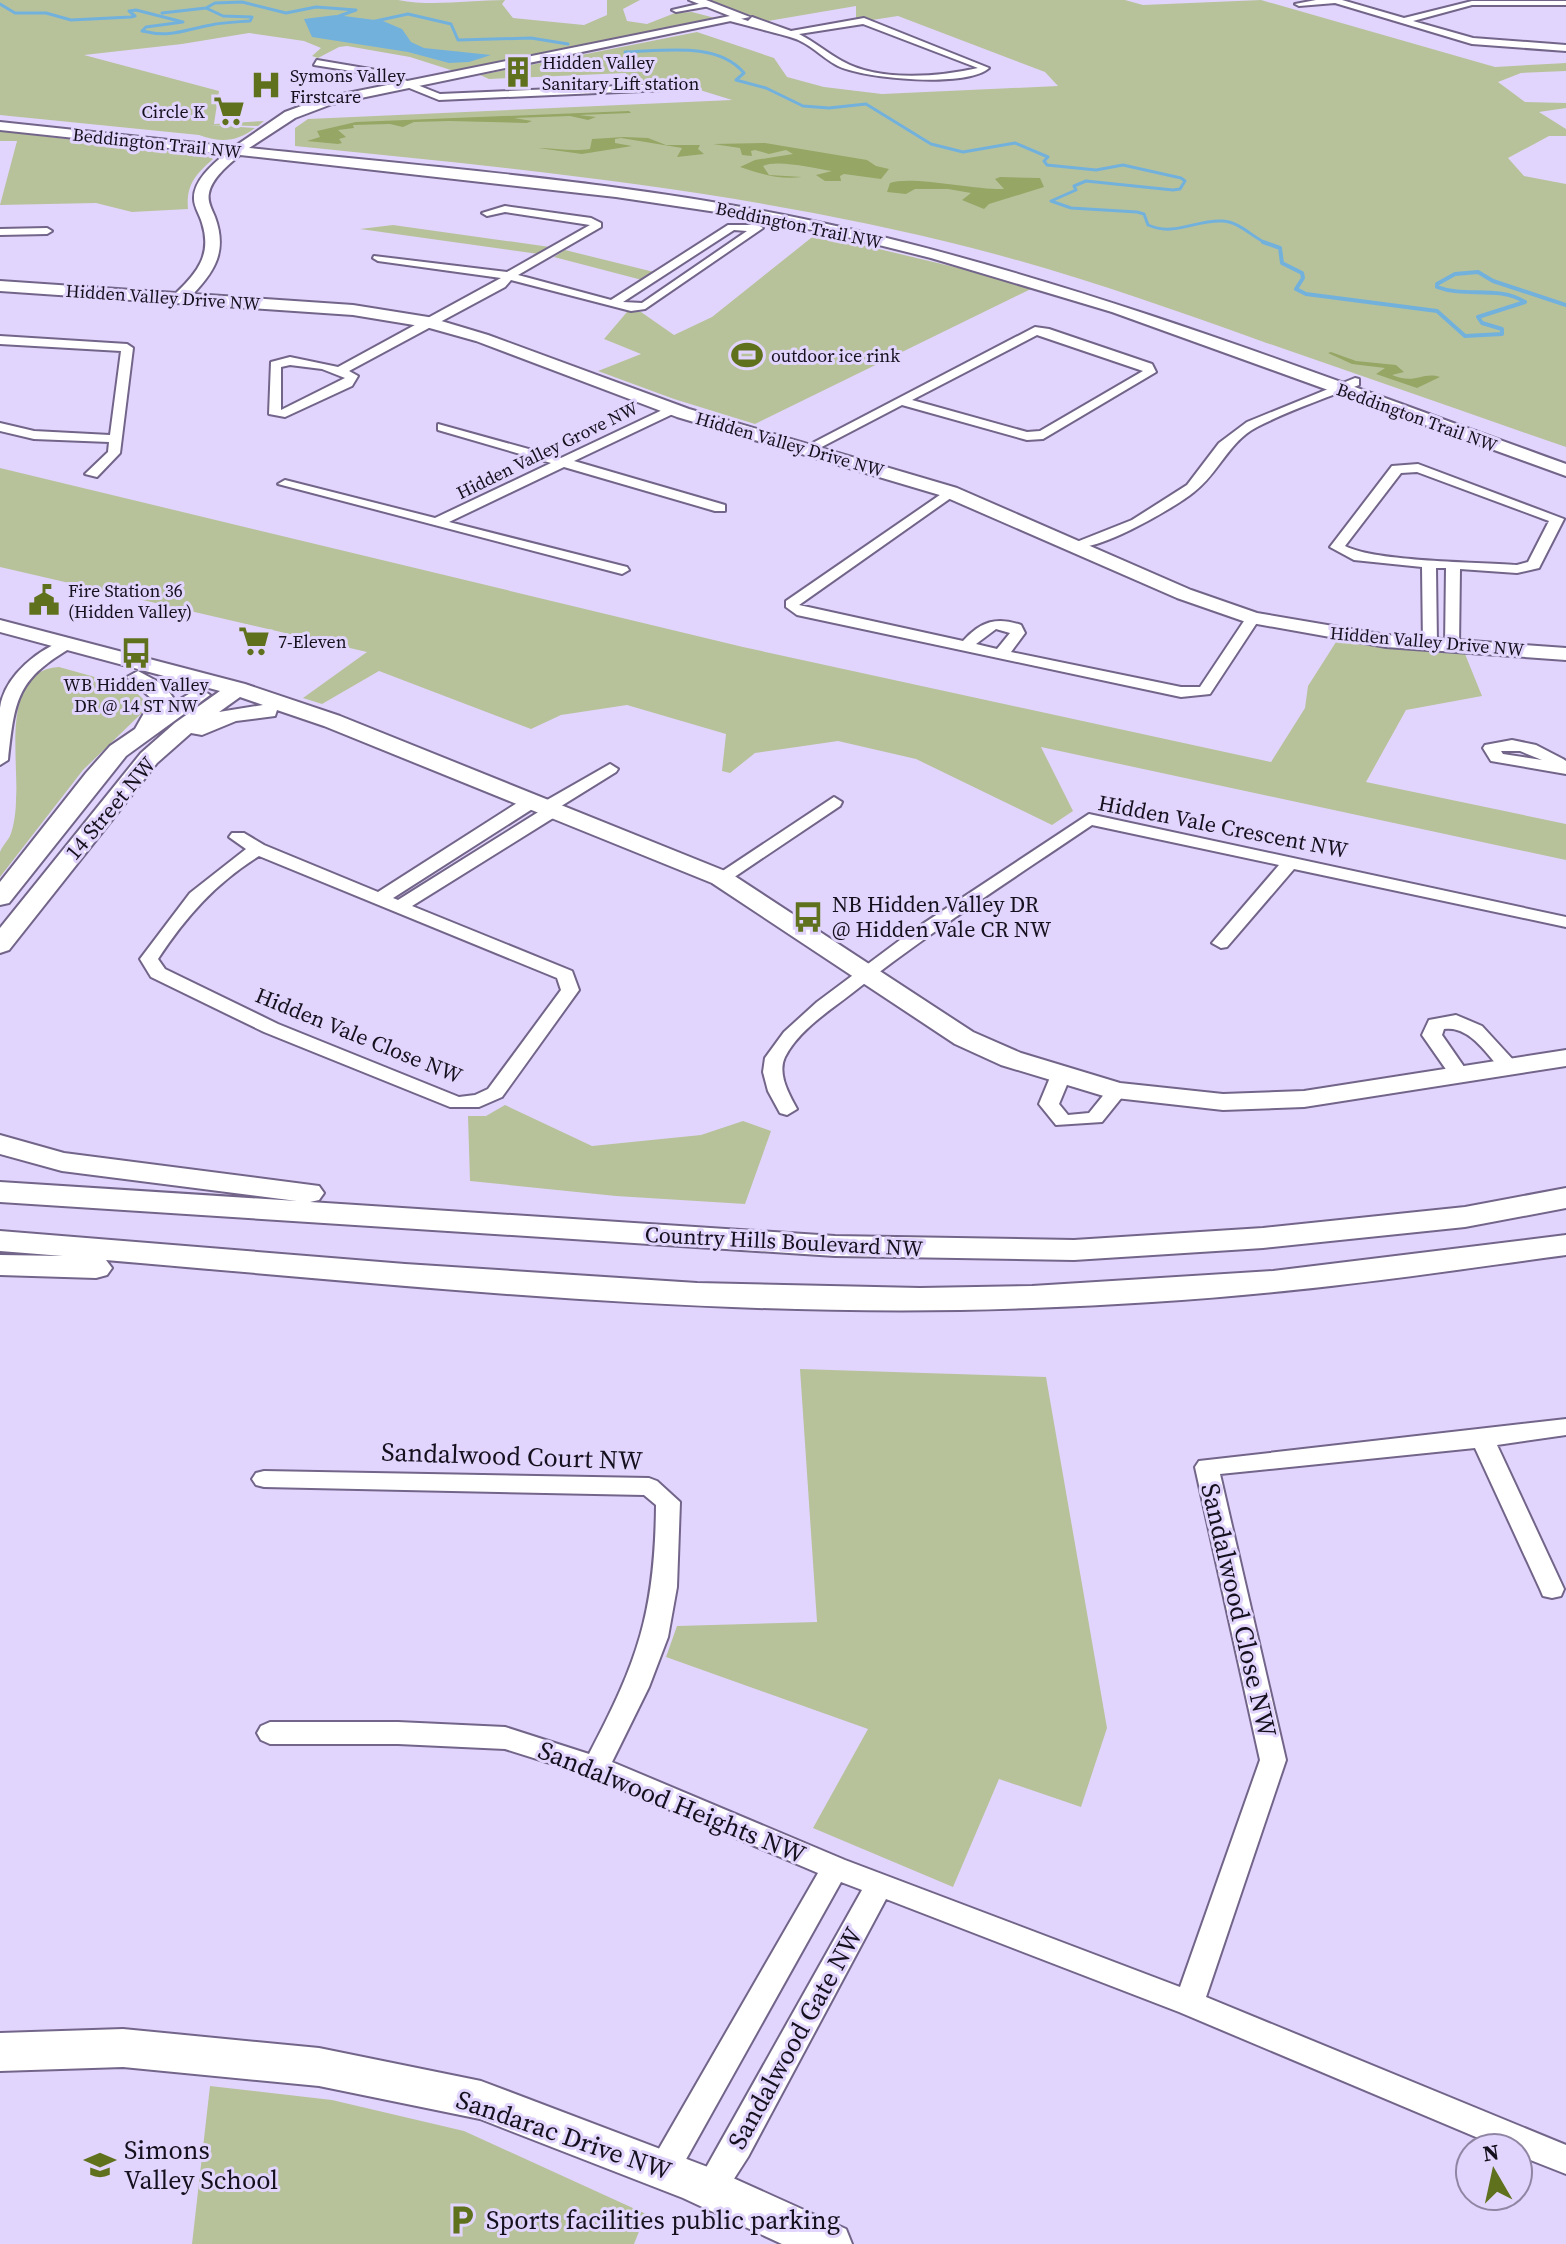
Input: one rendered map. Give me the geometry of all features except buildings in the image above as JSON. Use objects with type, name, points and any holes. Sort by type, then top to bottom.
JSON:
[{"type":"main road","points":[[0,1144],[62,1162],[173,1177],[328,1195],[688,1226],[835,1246]]},
{"type":"main road","name":"Country Hills Boulevard NW","points":[[0,1192],[835,1246],[1074,1250],[1263,1238],[1465,1217],[1566,1198]]},
{"type":"main road","points":[[0,1208],[683,1247],[835,1246]]},
{"type":"main road","points":[[0,1241],[405,1275],[802,1298],[1032,1297],[1273,1282],[1566,1245]]},
{"type":"main road","points":[[0,1265],[351,1280],[405,1275]]},
{"type":"street","points":[[1299,4],[1333,0],[1442,34],[1566,48]]},
{"type":"street","points":[[678,5],[700,3],[821,49],[838,63],[893,77],[979,72],[985,68],[864,21],[786,34]]},
{"type":"street","points":[[1403,21],[1472,3],[1566,3]]},
{"type":"street","points":[[1525,4],[1535,14]]},
{"type":"street","points":[[219,203],[222,181],[250,149],[287,117],[325,104],[412,85],[742,19]]},
{"type":"street","points":[[317,63],[379,73],[439,97],[665,87]]},
{"type":"street","points":[[180,298],[202,275],[216,251],[201,195],[205,182],[250,149],[325,104]]},
{"type":"street","name":"Beddington Trail NW","points":[[0,118],[589,188],[722,208],[840,231],[1043,285],[1260,361],[1347,385],[1566,457]]},
{"type":"street","name":"Beddington Trail NW","points":[[0,126],[187,146],[313,152],[632,187],[860,228],[971,254],[1074,284],[1566,470]]},
{"type":"street","points":[[324,366],[483,282],[509,276],[597,225],[505,209],[487,213],[587,230]]},
{"type":"street","points":[[378,258],[509,276],[613,304],[631,308],[645,306],[758,228],[732,227],[613,304]]},
{"type":"street","points":[[0,232],[47,231]]},
{"type":"street","points":[[202,299],[221,276]]},
{"type":"street","points":[[341,370],[501,285],[509,276]]},
{"type":"street","name":"Hidden Valley Drive NW","points":[[0,286],[353,310],[428,322],[482,338],[681,412],[950,492],[1184,594],[1253,618],[1344,636],[1566,654]]},
{"type":"street","points":[[807,449],[1035,331],[1060,336],[1148,367],[1150,372],[1043,435],[1027,436],[902,401]]},
{"type":"street","points":[[0,340],[127,348],[114,453],[92,474]]},
{"type":"street","points":[[290,361],[324,366],[352,376],[348,383],[281,414],[273,411],[275,365],[290,361]]},
{"type":"street","points":[[1260,361],[1305,384],[1315,399]]},
{"type":"street","points":[[1076,545],[1137,523],[1192,488],[1237,434],[1268,416],[1347,385]]},
{"type":"street","name":"Hidden Valley Grove NW","points":[[436,523],[681,412]]},
{"type":"street","name":"Hidden Valley Grove NW","points":[[453,527],[577,468],[681,412]]},
{"type":"street","points":[[0,427],[34,435],[116,439]]},
{"type":"street","points":[[442,427],[720,508]]},
{"type":"street","points":[[1418,468],[1557,519],[1534,565],[1517,569],[1429,563],[1354,556],[1337,547],[1397,469],[1418,468]]},
{"type":"street","points":[[285,484],[622,570]]},
{"type":"street","points":[[950,492],[791,604],[797,611],[1181,692],[1205,691],[1253,618]]},
{"type":"street","points":[[1429,563],[1430,645]]},
{"type":"street","points":[[1452,646],[1453,565]]},
{"type":"street","points":[[966,647],[983,628],[992,623],[1007,624],[1016,628],[1018,633],[1000,655]]},
{"type":"street","points":[[0,626],[69,643],[220,691],[332,721],[721,878],[964,1038],[1011,1059],[1117,1091],[1223,1102],[1304,1099],[1566,1058]]},
{"type":"street","points":[[0,640],[138,677],[220,691],[267,711],[380,741]]},
{"type":"street","points":[[0,760],[11,691],[26,672],[69,643]]},
{"type":"street","points":[[136,736],[156,715],[163,699],[138,677]]},
{"type":"street","name":"14 Street NW","points":[[0,898],[94,778],[136,736],[220,691]]},
{"type":"street","name":"14 Street NW","points":[[0,945],[149,758],[220,691]]},
{"type":"street","points":[[149,758],[222,718],[267,711]]},
{"type":"street","points":[[379,899],[610,769]]},
{"type":"street","points":[[721,878],[834,802]]},
{"type":"street","points":[[397,908],[543,807]]},
{"type":"street","name":"Hidden Vale Crescent NW","points":[[787,1109],[773,1084],[775,1057],[800,1027],[864,975],[1089,819],[1566,922]]},
{"type":"street","name":"Hidden Vale Close NW","points":[[238,837],[258,849],[397,908],[565,975],[570,990],[495,1093],[479,1101],[457,1103],[271,1028],[158,973],[149,959],[179,912],[222,871],[258,849]]},
{"type":"street","points":[[1221,943],[1290,863]]},
{"type":"street","points":[[1459,1074],[1432,1035],[1436,1024],[1456,1021],[1475,1030],[1509,1067]]},
{"type":"street","points":[[1061,1075],[1049,1104],[1063,1121],[1095,1118],[1117,1091]]},
{"type":"street","name":"Sandalwood Close NW","points":[[1189,2003],[1273,1760],[1207,1467],[1483,1439],[1566,1427]]},
{"type":"street","points":[[1483,1439],[1552,1589]]},
{"type":"street","name":"Sandalwood Court NW","points":[[264,1479],[649,1487],[668,1502],[668,1565],[656,1635],[635,1691],[596,1767]]},
{"type":"street","name":"Sandalwood Heights NW","points":[[270,1733],[398,1733],[505,1738],[596,1767],[879,1885]]},
{"type":"street","name":"Sandalwood Gate NW","points":[[664,2169],[835,1868]]},
{"type":"street","points":[[879,1885],[1189,2003],[1566,2160]]},
{"type":"street","name":"Sandalwood Gate NW","points":[[710,2189],[737,2147],[879,1885]]},
{"type":"street","name":"Sandarac Drive NW","points":[[0,2052],[123,2048],[319,2067],[481,2100],[664,2169],[830,2244]]},
{"type":"green space","points":[[0,0],[398,0],[438,3],[505,0],[502,4],[513,18],[584,25],[607,15],[607,0],[640,0],[623,9],[627,21],[647,24],[675,13],[692,12],[715,18],[454,71],[410,57],[347,46],[318,58],[312,56],[321,48],[304,41],[249,33],[84,55],[219,91],[214,124],[264,121],[258,126],[210,125],[255,128],[241,136],[222,140],[0,115]]},
{"type":"green space","points":[[702,0],[1125,0],[1143,5],[1261,0],[1495,67],[1566,63],[1566,71],[1521,73],[1498,82],[1525,102],[1566,103],[1566,108],[1539,112],[1566,129],[1566,136],[1549,136],[1508,158],[1524,176],[1566,184],[1566,447],[1118,291],[1009,258],[889,228],[636,184],[295,146],[295,128],[308,119],[732,100],[674,82],[631,87],[626,73],[489,79],[480,75],[697,32],[774,58],[787,77],[824,87],[882,94],[1058,86],[1045,72],[898,16],[872,20],[856,18],[856,6],[768,21]]},
{"type":"green space","points":[[631,113],[579,115],[596,117],[588,120],[570,116],[514,118],[532,121],[527,123],[449,121],[414,122],[403,127],[390,124],[353,125],[354,128],[338,130],[346,137],[339,139],[342,143],[307,141],[320,137],[317,131],[356,122]]},
{"type":"green space","points":[[0,131],[210,156],[213,159],[193,181],[188,209],[132,212],[96,203],[0,205],[17,141],[0,141]]},
{"type":"green space","points":[[624,137],[648,138],[666,145],[700,145],[698,149],[704,154],[677,157],[682,148],[621,138],[615,139],[615,143],[632,146],[582,154],[538,148],[590,149],[592,139]]},
{"type":"green space","points":[[765,143],[867,160],[889,169],[881,179],[844,174],[840,176],[841,181],[825,181],[816,175],[832,171],[786,164],[763,166],[769,175],[802,177],[778,177],[763,174],[740,167],[755,160],[793,154],[786,150],[769,154],[755,150],[751,151],[752,156],[742,155],[740,148],[713,144]]},
{"type":"green space","points":[[1040,178],[1044,187],[989,204],[984,209],[962,200],[971,193],[948,189],[915,189],[906,194],[887,192],[890,183],[899,181],[1004,189],[995,179]]},
{"type":"green space","points":[[393,225],[550,247],[539,254],[360,229]]},
{"type":"green space","points":[[816,234],[967,270],[1031,289],[755,424],[598,371],[641,354],[604,339],[627,312],[641,312],[674,335],[712,317]]},
{"type":"green space","points":[[565,250],[654,272],[642,280],[554,257]]},
{"type":"green space","points":[[1328,353],[1356,361],[1396,365],[1404,372],[1392,375],[1400,378],[1440,377],[1417,388],[1376,374],[1385,368],[1352,364]]},
{"type":"green space","points":[[0,468],[743,647],[1271,762],[1305,708],[1308,686],[1336,642],[1465,654],[1482,696],[1406,710],[1366,782],[1566,824],[1566,860],[1041,747],[1073,811],[1052,825],[916,759],[838,741],[755,753],[730,773],[722,771],[726,734],[627,705],[561,715],[531,729],[379,671],[322,704],[303,698],[367,652],[0,567]]},
{"type":"green space","points":[[59,667],[131,687],[144,700],[144,711],[83,770],[0,877],[0,852],[10,836],[15,813],[15,741],[20,700],[28,683],[40,672]]},
{"type":"green space","points":[[505,1105],[592,1146],[701,1135],[743,1121],[771,1131],[745,1204],[616,1196],[470,1181],[468,1116],[486,1116]]},
{"type":"green space","points":[[800,1369],[1046,1377],[1107,1728],[1081,1807],[999,1779],[953,1887],[813,1828],[868,1729],[666,1657],[677,1626],[817,1622]]},
{"type":"green space","points":[[210,2086],[332,2100],[464,2131],[646,2214],[634,2244],[192,2244]]},
{"type":"water","points":[[336,15],[383,21],[402,29],[411,42],[424,48],[491,55],[469,62],[449,63],[408,52],[312,37],[304,19]]},
{"type":"waterway","points":[[206,8],[215,3],[242,2],[286,13],[316,7],[356,10],[339,16]]},
{"type":"waterway","points":[[0,4],[15,13],[46,13],[71,20],[131,17],[135,16],[129,11],[136,10],[183,22],[146,27],[142,31],[162,34],[250,21],[252,17],[223,16],[206,8]]},
{"type":"waterway","points":[[162,13],[206,8]]},
{"type":"waterway","points":[[371,22],[408,14],[451,24],[458,40],[531,38],[568,44]]},
{"type":"waterway","points":[[625,52],[689,50],[720,56],[744,73],[736,80],[766,88],[803,106],[829,108],[866,104],[931,144],[963,152],[1015,143],[1048,157],[1044,161],[1047,165],[1096,170],[1123,165],[1181,178],[1185,181],[1180,189],[1173,190],[1086,181],[1074,186],[1076,190],[1051,201],[1071,208],[1137,212],[1144,214],[1148,225],[1158,228],[1229,222],[1267,243]]},
{"type":"waterway","points":[[1263,242],[1267,243]]},
{"type":"waterway","points":[[1267,243],[1280,248],[1282,263],[1302,273],[1303,278],[1296,289],[1306,294],[1437,311],[1465,336],[1502,334],[1502,329],[1482,323],[1478,317],[1525,302],[1504,294],[1459,292],[1437,287],[1437,284],[1455,274],[1478,272],[1493,281],[1566,305]]},
{"type":"place","name":"Hidden Valley Sanitary Lift station","points":[[518,72]]},
{"type":"place","name":"Symons Valley Firstcare","points":[[266,85]]},
{"type":"place","name":"Circle K","points":[[229,111]]},
{"type":"place","name":"outdoor ice rink","points":[[747,355]]},
{"type":"place","name":"Fire Station 36 (Hidden Valley)","points":[[44,600]]},
{"type":"place","name":"7-Eleven","points":[[254,641]]},
{"type":"place","name":"WB Hidden Valley DR @ 14 ST NW","points":[[136,653]]},
{"type":"place","name":"NB Hidden Valley DR @ Hidden Vale CR NW","points":[[808,917]]},
{"type":"place","name":"Simons Valley School","points":[[100,2165]]},
{"type":"place","name":"Sports facilities public parking","points":[[462,2220]]}]
